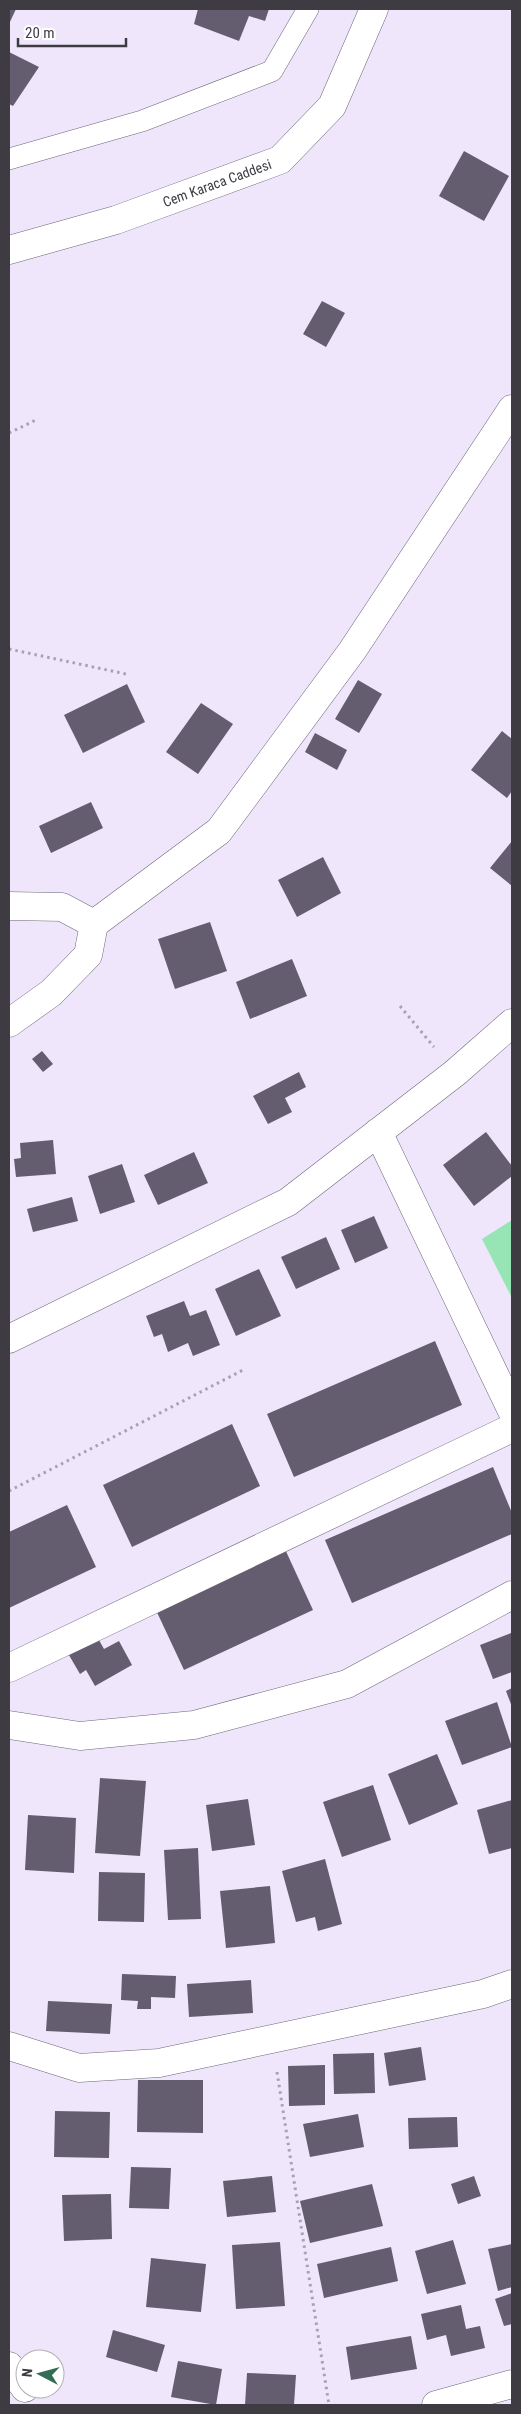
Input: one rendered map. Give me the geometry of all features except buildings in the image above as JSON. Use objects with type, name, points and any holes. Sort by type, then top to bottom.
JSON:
[{"type":"street","name":"Cem Karaca Caddesi","points":[[9,250],[116,220],[280,160],[332,106],[374,9]]},
{"type":"street","points":[[9,1023],[51,993],[88,955],[94,924],[220,831],[352,651],[512,409]]},
{"type":"street","points":[[9,906],[62,907],[94,924]]},
{"type":"street","points":[[9,1339],[288,1202],[455,1073],[512,1023]]},
{"type":"street","points":[[378,1132],[512,1411]]},
{"type":"street","points":[[9,1668],[512,1428]]},
{"type":"street","points":[[9,1725],[80,1736],[194,1725],[347,1684],[512,1595]]},
{"type":"street","points":[[9,2046],[79,2068],[159,2063],[483,1994],[512,1984]]},
{"type":"street","points":[[436,2405],[512,2384]]},
{"type":"lane","points":[[9,159],[142,121],[272,72],[308,9]]},
{"type":"path","points":[[9,433],[36,420]]},
{"type":"path","points":[[9,649],[126,674]]},
{"type":"path","points":[[400,1006],[455,1073]]},
{"type":"path","points":[[9,1491],[246,1369]]},
{"type":"path","points":[[272,2039],[329,2405]]},
{"type":"green space","points":[[512,1220],[512,1298],[482,1239]]}]
